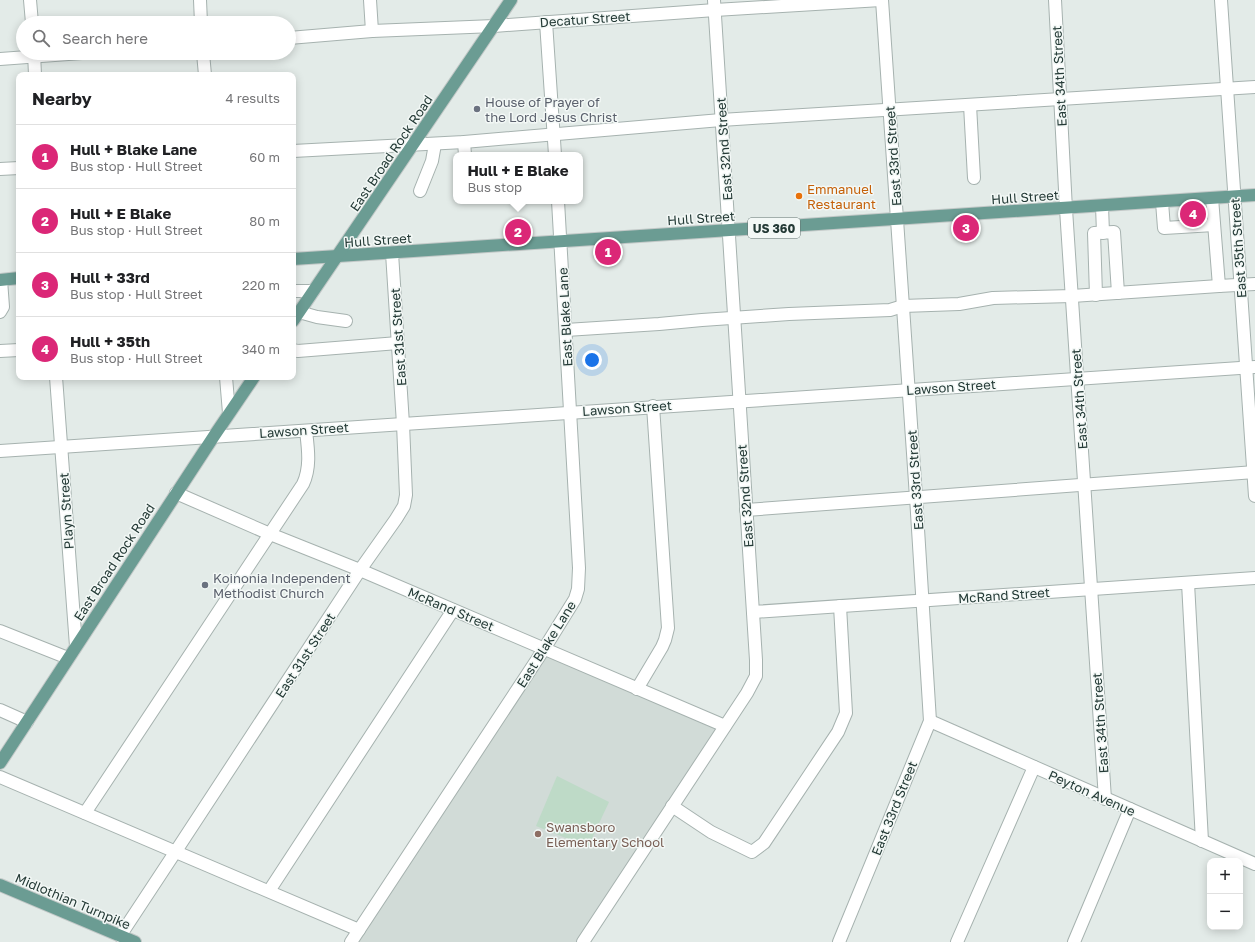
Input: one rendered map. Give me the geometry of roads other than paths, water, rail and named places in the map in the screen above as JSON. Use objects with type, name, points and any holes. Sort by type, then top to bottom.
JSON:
[{"type":"main road","name":"East Broad Rock Road","points":[[296,316],[511,0]]},
{"type":"main road","name":"Hull Street","points":[[296,259],[1255,196]]},
{"type":"main road","points":[[0,280],[16,278]]},
{"type":"main road","name":"East Broad Rock Road","points":[[0,763],[176,493],[252,380]]},
{"type":"main road","name":"Midlothian Turnpike","points":[[0,885],[135,942]]},
{"type":"street","points":[[30,0],[31,16]]},
{"type":"street","points":[[200,0],[201,16]]},
{"type":"street","points":[[370,0],[372,31]]},
{"type":"street","name":"Decatur Street","points":[[296,37],[372,31],[494,26],[546,22],[714,5],[882,0]]},
{"type":"street","name":"East 33rd Street","points":[[839,942],[930,721],[882,0]]},
{"type":"street","name":"East 34th Street","points":[[1055,0],[1066,209],[1105,799]]},
{"type":"street","name":"East 35th Street","points":[[1221,0],[1240,286],[1251,367],[1255,496]]},
{"type":"street","name":"East 32nd Street","points":[[583,942],[724,726],[750,689],[756,676],[714,5]]},
{"type":"street","points":[[546,22],[555,152]]},
{"type":"street","points":[[0,59],[16,57]]},
{"type":"street","points":[[34,60],[35,72]]},
{"type":"street","points":[[204,60],[205,72]]},
{"type":"street","points":[[296,151],[464,142],[721,120],[1255,87]]},
{"type":"street","points":[[970,105],[974,178]]},
{"type":"street","points":[[464,142],[465,152]]},
{"type":"street","points":[[420,191],[432,161],[435,144]]},
{"type":"street","points":[[0,169],[16,168]]},
{"type":"street","points":[[1212,198],[1218,286]]},
{"type":"street","points":[[1162,202],[1164,228],[1214,225]]},
{"type":"street","name":"East Blake Lane","points":[[351,942],[544,649],[571,607],[578,589],[579,568],[571,412],[558,204]]},
{"type":"street","points":[[1102,206],[1103,233]]},
{"type":"street","points":[[1096,295],[1094,233],[1114,232],[1118,293]]},
{"type":"street","name":"East 31st Street","points":[[120,936],[360,570],[404,506],[406,495],[403,424],[392,253]]},
{"type":"street","points":[[0,280],[4,308],[0,312]]},
{"type":"street","points":[[566,330],[789,314],[890,310],[903,306],[959,304],[993,298],[1096,295],[1255,284]]},
{"type":"street","points":[[296,291],[314,291]]},
{"type":"street","points":[[296,316],[346,321]]},
{"type":"street","points":[[296,351],[398,343]]},
{"type":"street","points":[[0,351],[16,350]]},
{"type":"street","name":"Lawson Street","points":[[0,451],[1251,367]]},
{"type":"street","name":"Playn Street","points":[[56,380],[76,646]]},
{"type":"street","points":[[226,380],[229,413]]},
{"type":"street","points":[[637,689],[662,647],[668,628],[653,406]]},
{"type":"street","points":[[85,813],[307,476],[308,454],[306,431]]},
{"type":"street","points":[[746,510],[1254,472]]},
{"type":"street","name":"McRand Street","points":[[176,493],[724,726]]},
{"type":"street","name":"McRand Street","points":[[753,612],[1255,578]]},
{"type":"street","points":[[1188,583],[1202,841]]},
{"type":"street","points":[[672,806],[711,832],[752,852],[764,843],[838,732],[846,712],[840,606]]},
{"type":"street","points":[[269,891],[453,610]]},
{"type":"street","points":[[0,631],[68,658]]},
{"type":"street","points":[[0,710],[27,722]]},
{"type":"street","name":"Peyton Avenue","points":[[930,721],[1255,864]]},
{"type":"street","points":[[957,942],[1034,767]]},
{"type":"street","points":[[0,777],[359,930]]},
{"type":"street","points":[[1074,942],[1130,809]]},
{"type":"place","name":"House of Prayer of the Lord Jesus Christ","points":[[477,109]]},
{"type":"place","name":"Emmanuel Restaurant","points":[[799,196]]},
{"type":"place","name":"Hull + 35th","points":[[1193,214]]},
{"type":"place","name":"Hull + 33rd","points":[[966,228]]},
{"type":"place","name":"Hull + E Blake","points":[[518,232]]},
{"type":"place","name":"Hull + Blake Lane","points":[[608,252]]},
{"type":"place","name":"Koinonia Independent Methodist Church","points":[[205,585]]},
{"type":"place","name":"Swansboro Elementary School","points":[[538,834]]}]
